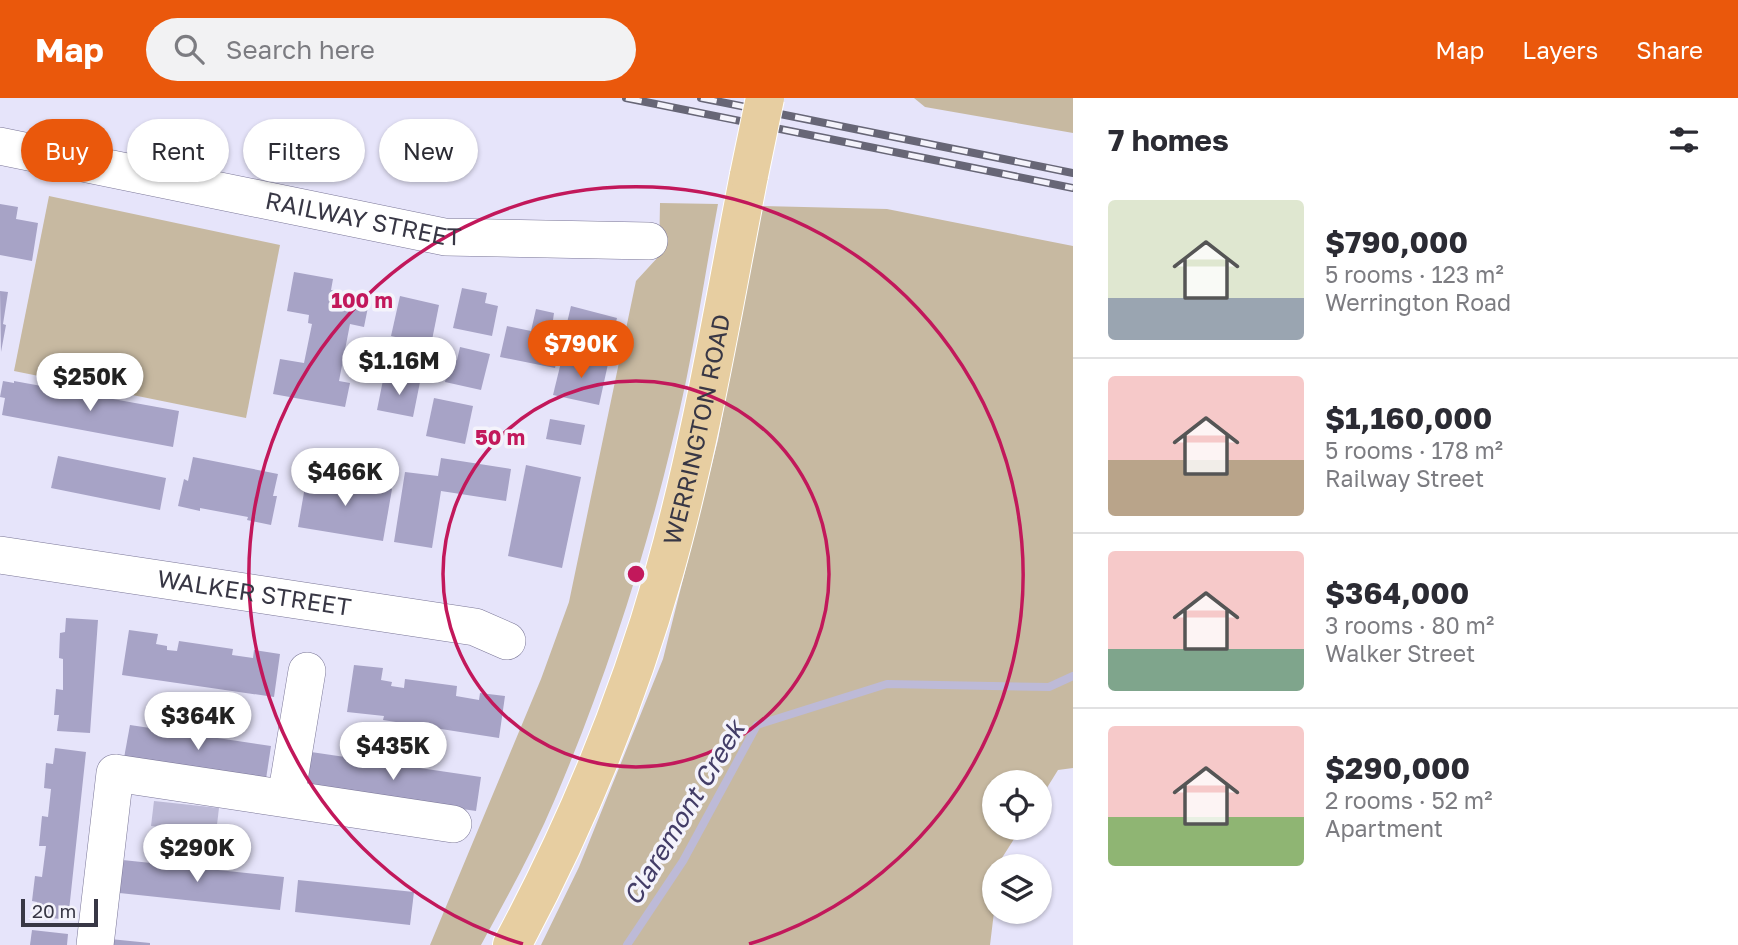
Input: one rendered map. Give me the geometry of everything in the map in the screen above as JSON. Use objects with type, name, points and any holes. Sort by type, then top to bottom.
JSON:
[{"type":"main road","name":"WERRINGTON ROAD","points":[[512,945],[569,831],[599,762],[615,724],[647,629],[700,426],[765,98]]},
{"type":"street","name":"RAILWAY STREET","points":[[0,146],[445,237],[649,241]]},
{"type":"street","name":"WALKER STREET","points":[[0,555],[475,627],[507,641]]},
{"type":"street","points":[[286,799],[307,671]]},
{"type":"street","points":[[96,945],[115,773],[453,824]]},
{"type":"shaded area","points":[[914,98],[1073,98],[1073,133],[925,107]]},
{"type":"shaded area","points":[[49,196],[280,245],[246,418],[14,371]]},
{"type":"shaded area","points":[[660,203],[718,204],[674,434],[631,593],[595,697],[555,799],[529,855],[481,945],[430,945],[541,679],[569,602],[636,281],[659,256]]},
{"type":"shaded area","points":[[760,206],[887,209],[1073,246],[1073,768],[1058,770],[1052,780],[1052,770],[982,770],[982,840],[1013,840],[1004,854],[982,854],[982,924],[993,924],[990,945],[541,945],[579,867],[663,659],[718,440]]},
{"type":"shaded area","points":[[154,801],[219,808],[216,833],[151,826]]},
{"type":"building","points":[[0,204],[18,207],[16,219],[38,223],[32,261],[0,255]]},
{"type":"building","points":[[294,272],[333,279],[331,290],[370,297],[364,327],[350,324],[339,381],[350,383],[345,407],[273,394],[280,359],[304,363],[312,324],[308,323],[309,315],[287,311]]},
{"type":"building","points":[[462,288],[487,293],[485,303],[498,306],[492,336],[453,328]]},
{"type":"building","points":[[0,291],[8,292],[1,352]]},
{"type":"building","points":[[400,296],[439,305],[431,345],[391,336]]},
{"type":"building","points":[[571,306],[617,318],[612,338],[566,327]]},
{"type":"building","points":[[536,309],[554,313],[553,320],[565,322],[555,368],[500,357],[507,326],[531,331]]},
{"type":"building","points":[[460,347],[490,354],[481,390],[445,382],[450,359],[457,360]]},
{"type":"building","points":[[563,354],[608,364],[599,405],[553,395]]},
{"type":"building","points":[[399,378],[420,382],[413,417],[377,410],[383,380],[398,383]]},
{"type":"building","points":[[3,381],[179,411],[173,447],[2,415],[5,398],[0,397]]},
{"type":"building","points":[[434,398],[473,406],[465,444],[426,436]]},
{"type":"building","points":[[550,419],[585,425],[581,445],[546,439]]},
{"type":"building","points":[[58,456],[166,478],[160,510],[51,488]]},
{"type":"building","points":[[193,457],[278,474],[271,525],[247,520],[248,517],[178,506],[184,479],[188,481]]},
{"type":"building","points":[[441,458],[511,469],[506,501],[441,491],[432,548],[394,542],[405,472],[438,476]]},
{"type":"building","points":[[526,465],[581,477],[562,568],[508,556]]},
{"type":"building","points":[[307,475],[392,489],[383,541],[298,527]]},
{"type":"building","points":[[66,618],[98,620],[90,733],[57,731],[59,715],[54,715],[56,689],[63,690],[63,659],[59,658],[60,633],[65,632]]},
{"type":"building","points":[[129,630],[158,634],[156,644],[167,646],[167,650],[177,651],[179,641],[233,649],[232,655],[253,658],[254,650],[280,654],[274,697],[122,675]]},
{"type":"building","points":[[354,665],[383,668],[381,680],[392,682],[391,686],[404,688],[405,679],[457,686],[456,696],[479,700],[480,693],[505,696],[499,738],[383,720],[384,716],[347,712]]},
{"type":"building","points":[[130,725],[271,746],[266,779],[124,758]]},
{"type":"building","points":[[55,748],[86,752],[68,920],[36,916],[37,902],[32,901],[35,876],[42,877],[46,846],[39,846],[42,816],[48,817],[51,789],[44,788],[46,763],[53,764]]},
{"type":"building","points":[[311,752],[481,777],[476,811],[306,786]]},
{"type":"building","points":[[113,859],[284,877],[280,910],[110,892]]},
{"type":"building","points":[[298,880],[414,892],[410,925],[295,912]]},
{"type":"building","points":[[32,930],[68,934],[67,945],[30,945]]},
{"type":"building","points":[[110,939],[150,943],[150,945],[110,945]]},
{"type":"waterway","name":"Claremont Creek","points":[[627,945],[683,861],[757,725],[887,684],[1049,687],[1073,676]]},
{"type":"railway","points":[[626,98],[1073,188]]},
{"type":"railway","points":[[701,98],[1073,173]]}]
